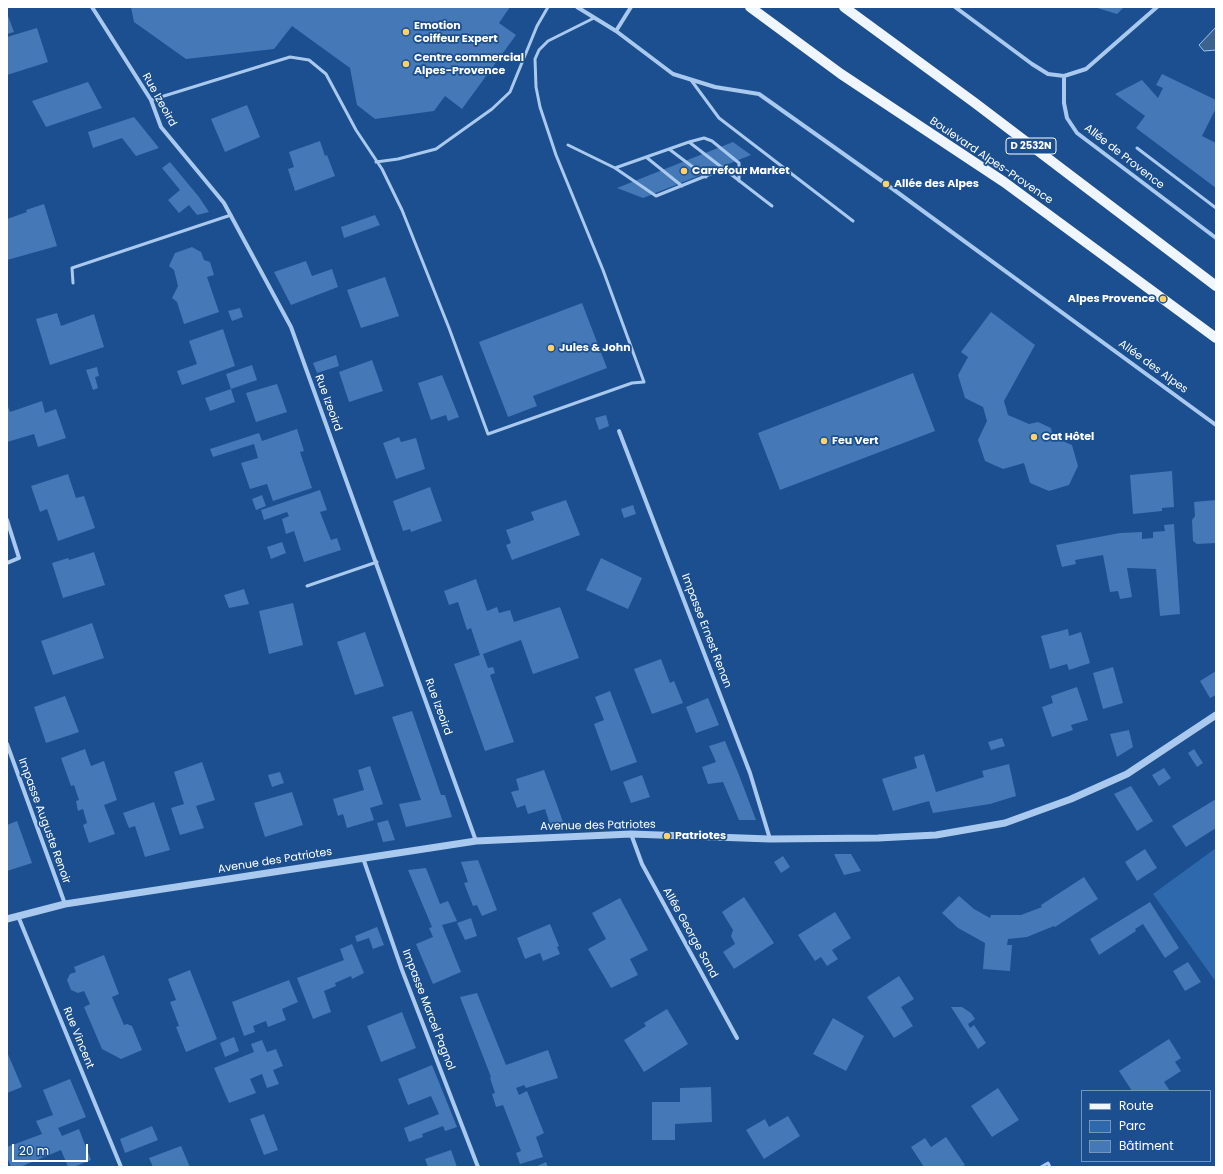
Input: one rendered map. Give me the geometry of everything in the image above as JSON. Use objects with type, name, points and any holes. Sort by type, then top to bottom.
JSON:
[{"type":"main road","name":"Boulevard Alpes-Provence","points":[[750,7],[841,74],[1004,182],[1216,338]]},
{"type":"main road","name":"D 2532N","points":[[844,7],[982,108],[1216,286]]},
{"type":"street","name":"Rue Izeoird","points":[[92,7],[151,100],[161,126],[224,203],[231,214],[292,327],[476,841]]},
{"type":"street","name":"Allée des Alpes","points":[[577,7],[616,31],[673,74],[715,86],[759,94],[886,184],[1216,425]]},
{"type":"street","points":[[616,31],[631,7]]},
{"type":"street","points":[[955,7],[1032,64],[1048,74],[1064,76],[1086,69],[1157,7]]},
{"type":"street","name":"Allée de Provence","points":[[1064,76],[1064,103],[1067,118],[1077,133],[1216,238]]},
{"type":"street","name":"Impasse Ernest Renan","points":[[619,431],[750,773],[770,839]]},
{"type":"street","points":[[7,520],[19,558],[7,563]]},
{"type":"street","name":"Avenue des Patriotes","points":[[7,919],[65,904],[476,841],[631,834],[770,839],[878,838],[936,835],[1005,822],[1071,799],[1127,774],[1216,715]]},
{"type":"street","name":"Impasse Auguste Renoir","points":[[7,744],[65,904]]},
{"type":"street","name":"Allée George Sand","points":[[631,834],[642,864],[737,1038]]},
{"type":"street","name":"Impasse Marcel Pagnol","points":[[363,858],[402,970],[478,1167]]},
{"type":"street","name":"Rue Vincent","points":[[18,916],[121,1167]]},
{"type":"lane","points":[[376,162],[398,159],[436,149],[492,109],[510,92],[537,26],[548,7]]},
{"type":"lane","points":[[151,100],[290,57],[309,60],[326,74],[402,210],[449,328],[488,434],[632,383],[644,382],[603,270],[556,155],[540,107],[536,88],[536,59],[539,50],[548,41],[594,18]]},
{"type":"lane","points":[[691,79],[719,118],[853,221]]},
{"type":"lane","points":[[615,168],[688,142],[704,138],[712,141],[739,163],[739,181]]},
{"type":"lane","points":[[688,142],[772,206]]},
{"type":"lane","points":[[568,145],[615,168],[656,196],[723,169]]},
{"type":"lane","points":[[1137,148],[1216,208]]},
{"type":"lane","points":[[669,149],[706,177]]},
{"type":"lane","points":[[646,157],[682,186]]},
{"type":"lane","points":[[73,283],[72,268],[231,214]]},
{"type":"lane","points":[[307,586],[377,562]]},
{"type":"lane","points":[[1041,1167],[1048,1163],[1050,1167]]},
{"type":"green space","points":[[1216,848],[1216,982],[1153,894]]},
{"type":"shaded area","points":[[1216,27],[1216,50],[1204,51],[1199,45]]},
{"type":"building","name":"Centre commercial Alpes-Provence","points":[[131,7],[510,7],[499,23],[516,35],[462,109],[445,96],[434,111],[375,119],[357,105],[350,68],[292,26],[274,49],[186,59],[134,22]]},
{"type":"building","points":[[1094,7],[1124,7],[1117,14]]},
{"type":"building","points":[[7,13],[14,32],[7,34]]},
{"type":"building","points":[[37,28],[48,62],[7,75],[7,37]]},
{"type":"building","points":[[1162,74],[1216,100],[1216,108],[1202,136],[1216,143],[1216,188],[1136,128],[1145,116],[1115,94],[1142,80],[1158,98],[1163,88],[1156,85]]},
{"type":"building","points":[[88,82],[102,108],[46,127],[32,101]]},
{"type":"building","points":[[247,105],[260,137],[225,152],[211,119]]},
{"type":"building","points":[[134,117],[159,148],[136,156],[122,138],[93,148],[88,132]]},
{"type":"building","points":[[320,141],[325,156],[327,155],[335,176],[295,191],[288,169],[294,167],[289,152]]},
{"type":"building","name":"Carrefour Market","points":[[733,142],[751,155],[643,198],[617,188]]},
{"type":"building","points":[[170,162],[199,197],[209,212],[197,215],[189,205],[179,213],[168,200],[180,190],[162,168]]},
{"type":"building","points":[[44,204],[57,246],[7,260],[7,219],[27,212],[26,210]]},
{"type":"building","points":[[375,215],[380,225],[344,238],[341,227]]},
{"type":"building","points":[[192,247],[201,252],[204,260],[210,262],[214,275],[207,277],[219,312],[184,324],[177,302],[172,298],[178,286],[174,270],[169,266],[175,253]]},
{"type":"building","points":[[306,261],[312,276],[332,269],[338,287],[291,305],[274,272]]},
{"type":"building","points":[[385,277],[399,316],[361,328],[347,290]]},
{"type":"building","name":"Jules & John","points":[[582,303],[607,368],[533,396],[537,406],[508,417],[479,342]]},
{"type":"building","points":[[240,308],[243,317],[232,321],[228,311]]},
{"type":"building","points":[[991,312],[1035,345],[1004,401],[1008,415],[1029,424],[1038,422],[1051,428],[1053,437],[1072,445],[1078,466],[1069,485],[1049,491],[1030,483],[1024,463],[1003,469],[985,461],[978,440],[987,421],[983,407],[965,398],[958,375],[968,357],[961,352]]},
{"type":"building","points":[[57,313],[61,326],[94,314],[104,347],[50,365],[36,319]]},
{"type":"building","points":[[223,329],[235,366],[182,385],[177,371],[197,364],[189,341]]},
{"type":"building","points":[[336,355],[339,366],[317,373],[313,363]]},
{"type":"building","points":[[372,360],[383,391],[349,402],[339,372]]},
{"type":"building","points":[[252,365],[257,380],[231,389],[226,374]]},
{"type":"building","points":[[97,367],[99,376],[95,377],[98,388],[93,390],[86,370]]},
{"type":"building","name":"Feu Vert","points":[[913,373],[935,431],[780,490],[758,433]]},
{"type":"building","points":[[442,375],[459,417],[448,421],[446,415],[431,420],[418,383]]},
{"type":"building","points":[[277,384],[287,412],[256,422],[246,393]]},
{"type":"building","points":[[231,389],[235,402],[210,411],[205,398]]},
{"type":"building","points":[[42,401],[45,413],[56,409],[66,438],[38,447],[34,434],[7,442],[7,404],[10,412]]},
{"type":"building","points":[[606,415],[609,426],[599,430],[595,418]]},
{"type":"building","points":[[297,429],[304,451],[300,452],[312,488],[273,501],[267,484],[250,489],[241,463],[258,458],[254,444],[213,457],[210,449],[259,433],[262,441]]},
{"type":"building","points":[[399,437],[401,442],[416,438],[425,469],[396,479],[383,443]]},
{"type":"building","points":[[1172,471],[1174,507],[1162,508],[1162,511],[1133,514],[1130,475]]},
{"type":"building","points":[[68,474],[76,498],[84,496],[95,528],[58,541],[47,509],[40,512],[31,486]]},
{"type":"building","points":[[430,487],[442,521],[411,532],[410,529],[403,531],[393,501]]},
{"type":"building","points":[[320,490],[327,510],[320,512],[331,540],[337,538],[341,550],[304,562],[294,531],[286,534],[282,519],[289,516],[287,512],[264,520],[261,510]]},
{"type":"building","points":[[262,495],[266,506],[256,510],[252,499]]},
{"type":"building","points":[[566,500],[580,535],[512,560],[506,545],[511,543],[506,530],[534,520],[531,512]]},
{"type":"building","points":[[1216,500],[1216,543],[1197,544],[1193,541],[1192,520],[1195,516],[1194,502]]},
{"type":"building","points":[[633,505],[636,514],[624,518],[621,509]]},
{"type":"building","points":[[1174,524],[1180,614],[1160,616],[1156,569],[1127,568],[1132,597],[1120,599],[1118,591],[1110,592],[1103,555],[1075,560],[1076,564],[1062,567],[1056,545],[1120,533],[1142,532],[1142,539],[1153,538],[1153,532],[1165,531],[1164,525]]},
{"type":"building","points":[[282,542],[286,553],[271,559],[267,547]]},
{"type":"building","points":[[94,552],[105,585],[63,598],[52,563],[68,558],[69,560]]},
{"type":"building","points":[[601,558],[642,578],[628,609],[586,590]]},
{"type":"building","points":[[476,579],[487,611],[497,607],[499,613],[510,610],[514,622],[560,607],[579,658],[533,674],[521,640],[483,654],[488,668],[493,667],[495,673],[490,675],[514,742],[485,751],[454,664],[480,655],[471,628],[467,630],[458,602],[449,605],[444,591]]},
{"type":"building","points":[[244,589],[249,604],[229,608],[224,595]]},
{"type":"building","points":[[293,603],[303,645],[269,654],[259,611]]},
{"type":"building","points":[[92,623],[104,658],[53,675],[41,641]]},
{"type":"building","points":[[1068,629],[1069,636],[1081,632],[1090,663],[1069,670],[1067,664],[1050,669],[1041,636]]},
{"type":"building","points":[[365,632],[384,686],[355,695],[337,642]]},
{"type":"building","points":[[661,659],[670,683],[674,681],[683,703],[652,714],[634,669]]},
{"type":"building","points":[[1113,667],[1123,703],[1103,709],[1093,673]]},
{"type":"building","points":[[1216,671],[1216,695],[1210,698],[1200,681]]},
{"type":"building","points":[[1077,687],[1088,720],[1071,725],[1073,730],[1052,737],[1042,707],[1053,703],[1051,696]]},
{"type":"building","points":[[610,691],[637,762],[611,771],[594,724],[604,720],[595,697]]},
{"type":"building","points":[[65,696],[79,732],[46,743],[34,707]]},
{"type":"building","points":[[708,698],[719,725],[696,733],[686,707]]},
{"type":"building","points":[[412,711],[441,795],[445,795],[452,817],[406,827],[399,804],[421,800],[392,717]]},
{"type":"building","points":[[1129,730],[1133,747],[1117,757],[1110,734]]},
{"type":"building","points":[[1002,738],[1005,746],[991,750],[988,742]]},
{"type":"building","points":[[725,741],[756,820],[739,820],[723,782],[708,784],[702,767],[716,762],[709,746]]},
{"type":"building","points":[[85,749],[91,766],[104,761],[117,800],[104,805],[115,834],[89,843],[83,825],[87,823],[83,809],[78,811],[76,801],[79,800],[74,785],[71,786],[61,758]]},
{"type":"building","points":[[1194,749],[1203,763],[1197,767],[1188,753]]},
{"type":"building","points":[[924,754],[936,792],[984,777],[982,771],[1009,764],[1016,796],[990,804],[933,813],[929,801],[893,811],[882,779],[917,768],[914,757]]},
{"type":"building","points":[[202,762],[215,800],[196,806],[204,828],[180,835],[171,808],[184,804],[174,772]]},
{"type":"building","points":[[370,766],[383,804],[370,808],[374,820],[347,828],[343,814],[338,816],[333,799],[364,790],[358,770]]},
{"type":"building","points":[[1164,768],[1171,778],[1159,786],[1152,775]]},
{"type":"building","points":[[544,770],[563,822],[550,824],[545,809],[528,814],[525,805],[517,808],[511,792],[519,790],[516,779]]},
{"type":"building","points":[[280,772],[284,783],[272,787],[268,775]]},
{"type":"building","points":[[642,775],[650,797],[631,803],[623,782]]},
{"type":"building","points":[[1131,786],[1153,821],[1137,831],[1114,794]]},
{"type":"building","points":[[292,792],[303,825],[265,837],[254,803]]},
{"type":"building","points":[[1216,799],[1216,828],[1186,847],[1172,826]]},
{"type":"building","points":[[154,802],[170,850],[145,857],[135,826],[129,828],[123,813]]},
{"type":"building","points":[[388,820],[395,840],[383,842],[377,823]]},
{"type":"building","points":[[17,821],[32,863],[7,871],[7,825]]},
{"type":"building","points":[[1145,849],[1157,868],[1137,881],[1125,862]]},
{"type":"building","points":[[834,854],[851,854],[861,871],[844,875]]},
{"type":"building","points":[[783,856],[790,867],[781,873],[774,862]]},
{"type":"building","points":[[478,860],[497,910],[482,916],[477,905],[473,906],[464,883],[468,882],[461,862]]},
{"type":"building","points":[[426,868],[440,904],[448,901],[457,921],[442,925],[461,972],[433,984],[416,944],[433,937],[429,928],[432,927],[408,870]]},
{"type":"building","points":[[1084,877],[1098,899],[1055,927],[1054,926],[1027,937],[1008,939],[1007,945],[1012,945],[1010,971],[983,969],[985,943],[958,928],[942,913],[959,896],[974,909],[990,918],[991,915],[1021,915],[1042,907],[1041,905]]},
{"type":"building","points":[[744,897],[774,943],[734,969],[723,952],[735,944],[731,936],[733,930],[722,912]]},
{"type":"building","points":[[620,898],[648,950],[630,959],[638,975],[611,988],[588,949],[606,939],[592,913]]},
{"type":"building","points":[[1150,902],[1179,948],[1165,958],[1143,924],[1135,929],[1136,931],[1099,955],[1090,939]]},
{"type":"building","points":[[835,912],[851,938],[832,950],[838,959],[827,966],[821,957],[815,961],[798,935]]},
{"type":"building","points":[[471,918],[477,936],[465,940],[457,923]]},
{"type":"building","points":[[550,924],[559,946],[557,947],[560,954],[543,961],[540,953],[525,959],[517,938]]},
{"type":"building","points":[[377,927],[384,945],[373,949],[369,938],[357,942],[355,936]]},
{"type":"building","points":[[352,944],[364,973],[352,979],[351,976],[335,983],[336,986],[324,991],[331,1012],[313,1019],[297,978],[344,960],[340,949]]},
{"type":"building","points":[[104,955],[119,994],[112,997],[124,1025],[127,1024],[132,1026],[142,1050],[121,1059],[102,1049],[84,1007],[90,1004],[84,991],[78,993],[71,990],[67,980],[70,974],[76,972],[74,967]]},
{"type":"building","points":[[1188,962],[1201,982],[1185,991],[1173,971]]},
{"type":"building","points":[[190,970],[217,1039],[186,1052],[176,1027],[179,1026],[170,1002],[176,1000],[168,979]]},
{"type":"building","points":[[899,976],[914,999],[901,1007],[913,1026],[894,1038],[867,997]]},
{"type":"building","points":[[289,980],[298,1002],[282,1009],[286,1020],[268,1027],[266,1021],[253,1026],[255,1032],[244,1036],[232,1002]]},
{"type":"building","points":[[477,993],[506,1065],[548,1050],[558,1078],[526,1088],[524,1085],[516,1088],[519,1095],[527,1091],[544,1133],[536,1137],[543,1157],[520,1164],[516,1153],[521,1151],[503,1105],[496,1107],[492,1094],[495,1093],[490,1078],[491,1077],[460,997]]},
{"type":"building","points":[[951,1007],[962,1007],[971,1013],[975,1019],[968,1024],[970,1028],[974,1025],[986,1043],[978,1049]]},
{"type":"building","points":[[667,1009],[688,1044],[644,1072],[624,1040],[646,1026],[644,1023]]},
{"type":"building","points":[[402,1012],[416,1048],[381,1062],[367,1026]]},
{"type":"building","points":[[833,1018],[864,1036],[846,1071],[813,1054]]},
{"type":"building","points":[[234,1037],[239,1051],[225,1057],[220,1043]]},
{"type":"building","points":[[1169,1039],[1181,1058],[1175,1062],[1181,1071],[1164,1082],[1169,1090],[1131,1090],[1119,1071]]},
{"type":"building","points":[[262,1040],[267,1052],[276,1049],[283,1066],[273,1070],[279,1084],[267,1088],[262,1074],[250,1079],[256,1093],[229,1103],[214,1068],[254,1052],[251,1044]]},
{"type":"building","points":[[7,1052],[22,1087],[7,1093]]},
{"type":"building","points":[[432,1065],[457,1127],[445,1131],[443,1126],[422,1134],[423,1137],[409,1142],[404,1128],[439,1114],[431,1096],[408,1105],[398,1079]]},
{"type":"building","points":[[70,1079],[86,1117],[58,1128],[62,1136],[79,1129],[91,1160],[74,1167],[68,1167],[61,1150],[20,1167],[11,1167],[7,1157],[7,1147],[42,1134],[36,1121],[53,1115],[43,1090]]},
{"type":"building","points":[[711,1087],[712,1122],[675,1124],[675,1140],[652,1140],[652,1102],[680,1102],[680,1088]]},
{"type":"building","points":[[998,1088],[1019,1120],[992,1137],[971,1106]]},
{"type":"building","points":[[264,1114],[278,1150],[264,1155],[250,1119]]},
{"type":"building","points":[[788,1116],[800,1136],[764,1159],[746,1130],[765,1119],[769,1127]]},
{"type":"building","points":[[152,1126],[158,1140],[125,1153],[120,1139]]},
{"type":"building","points":[[946,1137],[965,1165],[961,1167],[924,1167],[911,1147],[925,1138],[931,1147]]},
{"type":"building","points":[[181,1146],[190,1167],[153,1167],[149,1158]]},
{"type":"building","points":[[451,1150],[457,1167],[428,1167],[425,1159]]},
{"type":"building","points":[[546,1162],[548,1167],[535,1167]]},
{"type":"place","name":"Emotion Coiffeur Expert","points":[[406,32]]},
{"type":"place","name":"Centre commercial Alpes-Provence","points":[[406,64]]},
{"type":"place","name":"Carrefour Market","points":[[684,171]]},
{"type":"place","name":"Allée des Alpes","points":[[886,184]]},
{"type":"place","name":"Alpes Provence","points":[[1163,299]]},
{"type":"place","name":"Jules & John","points":[[551,348]]},
{"type":"place","name":"Cat Hôtel","points":[[1034,437]]},
{"type":"place","name":"Feu Vert","points":[[824,441]]},
{"type":"place","name":"Patriotes","points":[[667,836]]}]
